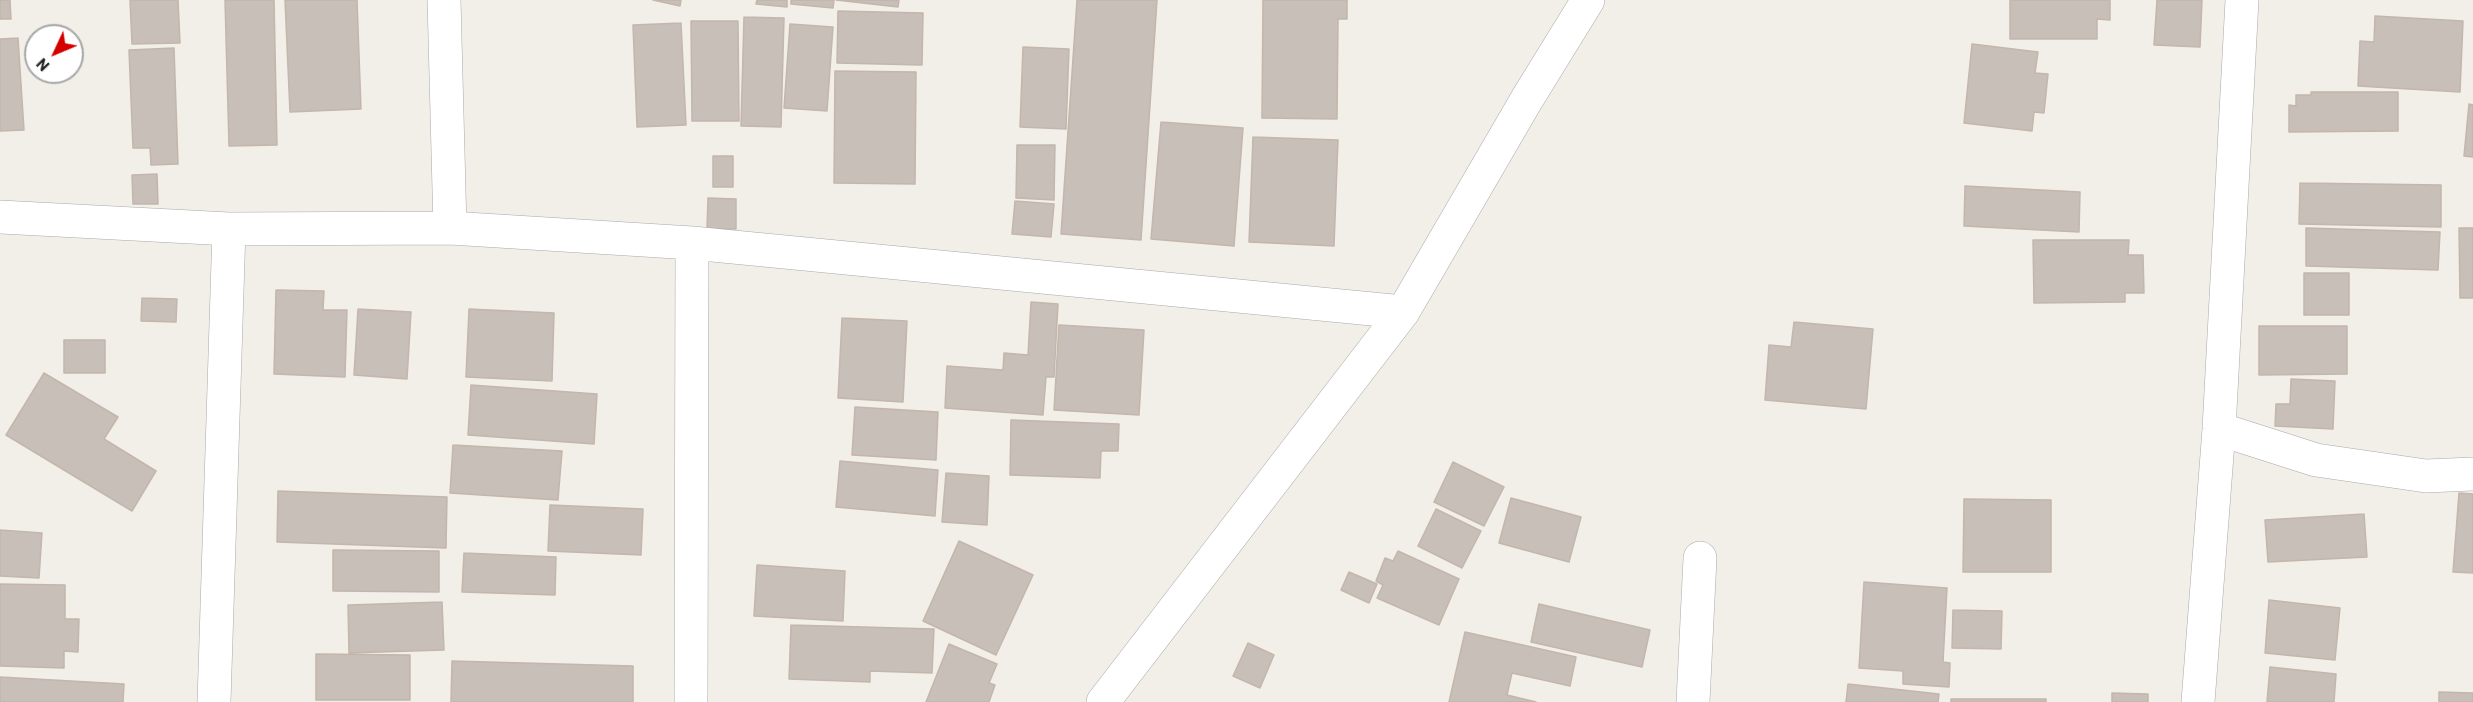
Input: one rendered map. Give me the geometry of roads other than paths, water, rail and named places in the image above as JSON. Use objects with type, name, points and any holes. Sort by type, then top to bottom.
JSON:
[{"type":"street","points":[[444,0],[450,228]]},
{"type":"street","points":[[1103,702],[1402,312],[1588,0]]},
{"type":"street","points":[[2198,702],[2219,429],[2242,0]]},
{"type":"street","points":[[0,217],[229,229],[450,228],[692,243],[1402,312]]},
{"type":"street","points":[[214,702],[229,229]]},
{"type":"street","points":[[691,702],[692,243]]},
{"type":"street","points":[[2219,429],[2316,460],[2426,476],[2473,474]]},
{"type":"street","points":[[1693,702],[1700,558]]}]
